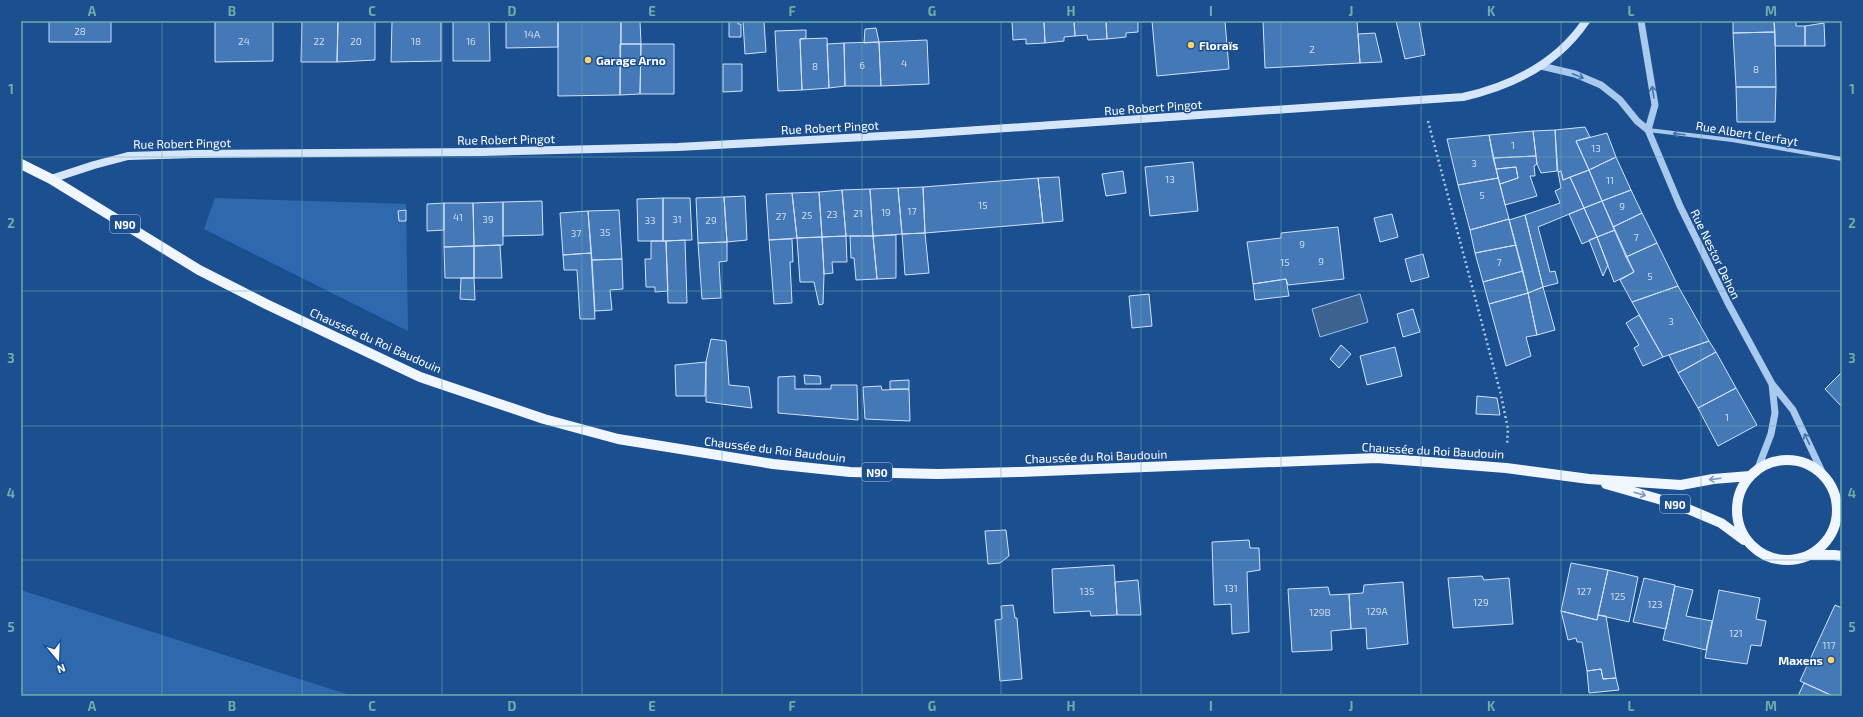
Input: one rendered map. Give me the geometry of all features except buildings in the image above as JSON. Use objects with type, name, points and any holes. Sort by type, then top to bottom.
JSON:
[{"type":"main road","name":"Rue Robert Pingot","points":[[51,178],[128,156],[481,152],[678,147],[920,134],[1422,101],[1463,97],[1505,85],[1541,66],[1556,55],[1573,39],[1586,21]]},
{"type":"main road","name":"Chaussée du Roi Baudouin","points":[[21,164],[51,178],[199,270],[266,304],[420,377],[544,419],[618,439],[773,464],[858,472],[938,474],[1020,472],[1377,458],[1506,468],[1589,479],[1680,485],[1713,479],[1750,476]]},
{"type":"main road","points":[[1809,556],[1824,544],[1834,527],[1838,508],[1838,496],[1823,474],[1809,464],[1792,460],[1774,461],[1758,468],[1750,476],[1740,493],[1737,512],[1741,531],[1753,547],[1761,553],[1780,560],[1789,560],[1809,556],[1842,556]]},
{"type":"main road","name":"Chaussée du Roi Baudouin","points":[[1589,479],[1676,504],[1721,523],[1753,547]]},
{"type":"street","points":[[1641,21],[1655,105],[1648,130]]},
{"type":"street","name":"Rue Nestor Dehon","points":[[1541,66],[1575,74],[1601,85],[1620,100],[1637,121],[1648,130],[1680,206],[1728,303],[1772,384],[1793,410],[1823,474]]},
{"type":"street","name":"Rue Albert Clerfayt","points":[[1648,130],[1732,140],[1842,159]]},
{"type":"street","name":"Rue Nestor Dehon","points":[[1758,468],[1772,427],[1774,413],[1772,384]]},
{"type":"path","points":[[1422,101],[1501,395],[1508,429],[1506,468]]},
{"type":"shaded area","points":[[215,198],[406,204],[408,331],[204,229]]},
{"type":"shaded area","points":[[1360,294],[1368,322],[1320,337],[1312,309]]},
{"type":"shaded area","points":[[21,590],[353,696],[21,696]]},
{"type":"place","name":"Floraïs","points":[[1191,45]]},
{"type":"place","name":"Garage Arno","points":[[588,60]]},
{"type":"place","name":"Maxens","points":[[1831,660]]}]
